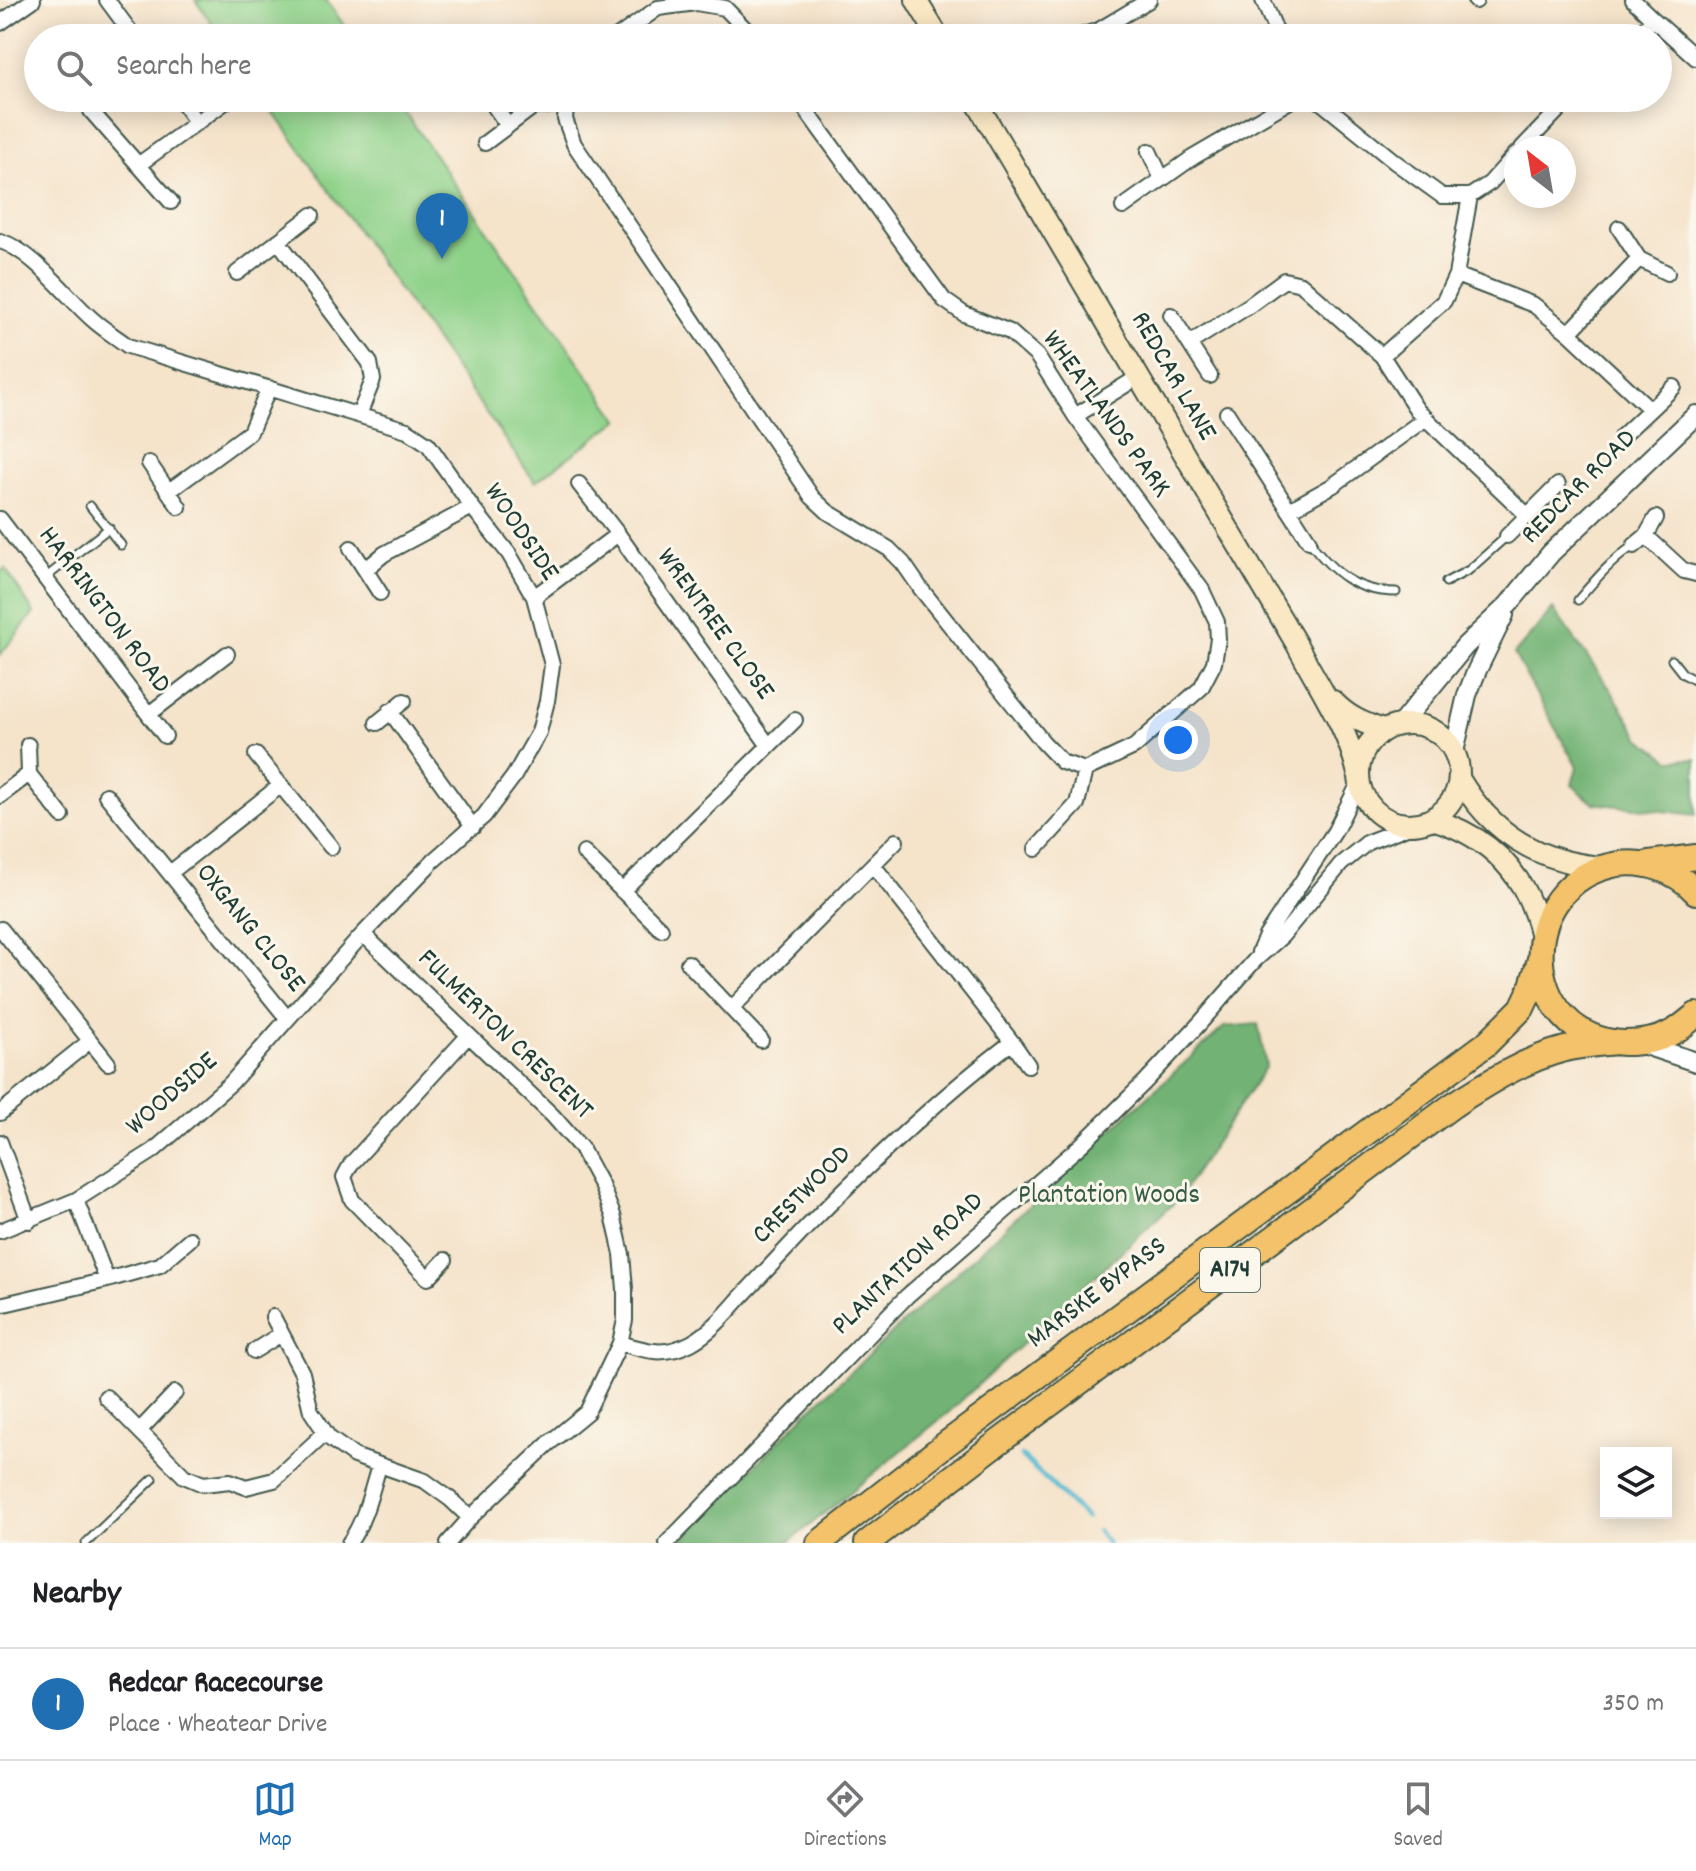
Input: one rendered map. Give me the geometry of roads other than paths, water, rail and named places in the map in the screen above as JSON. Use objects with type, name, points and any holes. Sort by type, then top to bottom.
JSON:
[{"type":"main road","points":[[916,0],[931,24]]},
{"type":"main road","name":"REDCAR LANE","points":[[982,112],[1140,376],[1319,687],[1351,746],[1358,778]]},
{"type":"main road","name":"REDCAR LANE","points":[[1319,687],[1353,719],[1391,728]]},
{"type":"main road","points":[[1422,822],[1446,809],[1455,795],[1458,764],[1445,739],[1431,729],[1416,724],[1391,728],[1375,737],[1362,754],[1358,778],[1366,802],[1381,817],[1401,824],[1422,822],[1465,831],[1506,863],[1529,897],[1538,921],[1542,972],[1551,997],[1568,1018],[1589,1034],[1627,1043]]},
{"type":"main road","points":[[1459,778],[1485,814],[1519,842],[1551,858],[1577,865],[1604,867]]},
{"type":"main road","name":"A174","points":[[1541,948],[1549,914],[1563,893],[1582,877],[1604,867],[1696,857]]},
{"type":"main road","name":"A174","points":[[1643,864],[1677,876],[1696,892]]},
{"type":"main road","name":"MARSKE BYPASS","points":[[819,1543],[942,1447],[1486,1044],[1522,1008],[1531,989],[1541,948]]},
{"type":"main road","name":"A174","points":[[867,1543],[1000,1441],[1495,1077],[1528,1061],[1567,1048],[1627,1043],[1670,1034],[1696,1015]]},
{"type":"street","points":[[0,23],[33,0]]},
{"type":"street","points":[[107,0],[125,24]]},
{"type":"street","points":[[1117,0],[1126,14]]},
{"type":"street","points":[[1109,24],[1149,0]]},
{"type":"street","points":[[1263,0],[1273,24]]},
{"type":"street","points":[[1633,0],[1659,24]]},
{"type":"street","points":[[636,24],[658,8],[696,3],[727,4],[743,24]]},
{"type":"street","points":[[1648,24],[1653,19]]},
{"type":"street","points":[[1672,36],[1696,58]]},
{"type":"street","points":[[92,112],[171,202]]},
{"type":"street","points":[[189,112],[197,123]]},
{"type":"street","points":[[138,165],[212,112]]},
{"type":"street","points":[[498,112],[508,126]]},
{"type":"street","points":[[485,143],[526,112]]},
{"type":"street","points":[[566,112],[565,119],[574,144],[812,497],[828,512],[889,549],[1043,742],[1062,762],[1085,770],[1077,804],[1036,849]]},
{"type":"street","name":"WHEATLANDS PARK","points":[[807,112],[944,300],[964,314],[1010,332],[1037,356],[1075,416],[1202,590],[1217,622],[1214,663],[1201,688],[1134,747],[1085,770]]},
{"type":"street","points":[[1123,207],[1192,158],[1271,112]]},
{"type":"street","points":[[1333,112],[1442,196],[1470,196],[1490,183],[1504,167]]},
{"type":"street","points":[[1534,136],[1557,112]]},
{"type":"street","points":[[1149,151],[1162,179]]},
{"type":"street","points":[[1382,356],[1444,301],[1456,275],[1470,196]]},
{"type":"street","points":[[237,273],[312,215]]},
{"type":"street","points":[[1619,228],[1639,259],[1667,273]]},
{"type":"street","name":"WOODSIDE","points":[[0,241],[11,245],[35,263],[94,321],[128,346],[407,430],[428,444],[509,554],[534,597],[552,665],[539,732],[514,776],[484,816],[434,860],[363,934],[231,1083],[153,1151],[76,1200],[0,1231]]},
{"type":"street","points":[[278,241],[370,363],[373,380],[359,415]]},
{"type":"street","points":[[1569,333],[1639,259]]},
{"type":"street","points":[[1456,275],[1534,305],[1569,333],[1650,409]]},
{"type":"street","points":[[1190,343],[1284,280],[1301,284],[1382,356],[1417,410],[1527,515]]},
{"type":"street","points":[[1171,315],[1210,376]]},
{"type":"street","points":[[1075,416],[1140,376]]},
{"type":"street","points":[[1621,437],[1674,387]]},
{"type":"street","points":[[169,491],[250,432],[269,388]]},
{"type":"street","points":[[1227,413],[1309,541]]},
{"type":"street","name":"REDCAR ROAD","points":[[1391,728],[1465,646],[1508,605],[1551,553],[1696,415]]},
{"type":"street","points":[[1289,510],[1332,486],[1426,418]]},
{"type":"street","points":[[149,463],[179,507]]},
{"type":"street","name":"WRENTREE CLOSE","points":[[579,484],[769,746]]},
{"type":"street","points":[[1507,536],[1558,485]]},
{"type":"street","points":[[365,570],[384,554],[472,507]]},
{"type":"street","points":[[1656,518],[1640,541],[1684,571],[1696,574]]},
{"type":"street","name":"HARRINGTON ROAD","points":[[0,519],[165,736]]},
{"type":"street","name":"WRENTREE CLOSE","points":[[534,597],[618,534]]},
{"type":"street","points":[[351,548],[380,593]]},
{"type":"street","name":"REDCAR ROAD","points":[[1454,752],[1467,695],[1508,605]]},
{"type":"street","points":[[149,714],[227,654]]},
{"type":"street","points":[[377,723],[404,701]]},
{"type":"street","points":[[390,711],[473,827]]},
{"type":"street","name":"WRENTREE CLOSE","points":[[622,891],[795,720]]},
{"type":"street","points":[[28,745],[29,774],[62,816]]},
{"type":"street","points":[[256,755],[331,847]]},
{"type":"street","points":[[0,796],[29,774]]},
{"type":"street","name":"PLANTATION ROAD","points":[[1255,960],[1266,936],[1335,831],[1358,778]]},
{"type":"street","name":"OXGANG CLOSE","points":[[170,873],[281,785]]},
{"type":"street","name":"OXGANG CLOSE","points":[[106,795],[287,1018]]},
{"type":"street","name":"PLANTATION ROAD","points":[[667,1543],[907,1296],[1081,1145],[1145,1082],[1255,960],[1282,936],[1341,864],[1368,842],[1422,822]]},
{"type":"street","points":[[732,1008],[896,841]]},
{"type":"street","points":[[584,853],[661,929]]},
{"type":"street","points":[[873,865],[1028,1065]]},
{"type":"street","points":[[1,929],[108,1063]]},
{"type":"street","name":"FULMERTON CRESCENT","points":[[363,934],[553,1116],[581,1148],[613,1215],[622,1254],[625,1320],[620,1343],[587,1412],[548,1444],[448,1543]]},
{"type":"street","points":[[688,963],[761,1040]]},
{"type":"street","points":[[445,1260],[428,1278],[352,1200],[344,1177],[351,1164],[468,1036]]},
{"type":"street","points":[[0,1113],[90,1041]]},
{"type":"street","name":"CRESTWOOD","points":[[620,1343],[652,1352],[672,1351],[693,1342],[715,1324],[808,1226],[903,1134],[963,1080],[1012,1042]]},
{"type":"street","points":[[1627,1043],[1696,1062]]},
{"type":"street","points":[[0,1142],[29,1221]]},
{"type":"street","points":[[76,1200],[107,1280]]},
{"type":"street","points":[[0,1305],[160,1265],[190,1239]]},
{"type":"street","points":[[273,1317],[302,1373],[311,1411],[329,1438],[354,1456],[425,1481],[470,1518]]},
{"type":"street","points":[[254,1351],[281,1334]]},
{"type":"street","points":[[140,1430],[175,1393]]},
{"type":"street","points":[[106,1397],[184,1476],[203,1484],[230,1481],[246,1487],[274,1480],[325,1433]]},
{"type":"street","points":[[370,1543],[352,1539],[379,1466]]},
{"type":"lane","points":[[90,506],[121,545]]},
{"type":"lane","points":[[45,578],[109,528]]},
{"type":"lane","points":[[1446,582],[1469,570],[1507,536]]},
{"type":"lane","points":[[1309,541],[1341,576],[1367,589],[1396,592]]},
{"type":"lane","points":[[1578,600],[1610,564],[1640,541]]},
{"type":"lane","points":[[1672,660],[1683,674],[1696,681]]},
{"type":"lane","points":[[86,1543],[153,1479]]},
{"type":"waterway","points":[[1022,1456],[1086,1518]]},
{"type":"waterway","points":[[1098,1531],[1107,1543]]},
{"type":"place","name":"Redcar Racecourse","points":[[442,259]]},
{"type":"park label","name":"Plantation Woods","points":[[1109,1197]]}]
